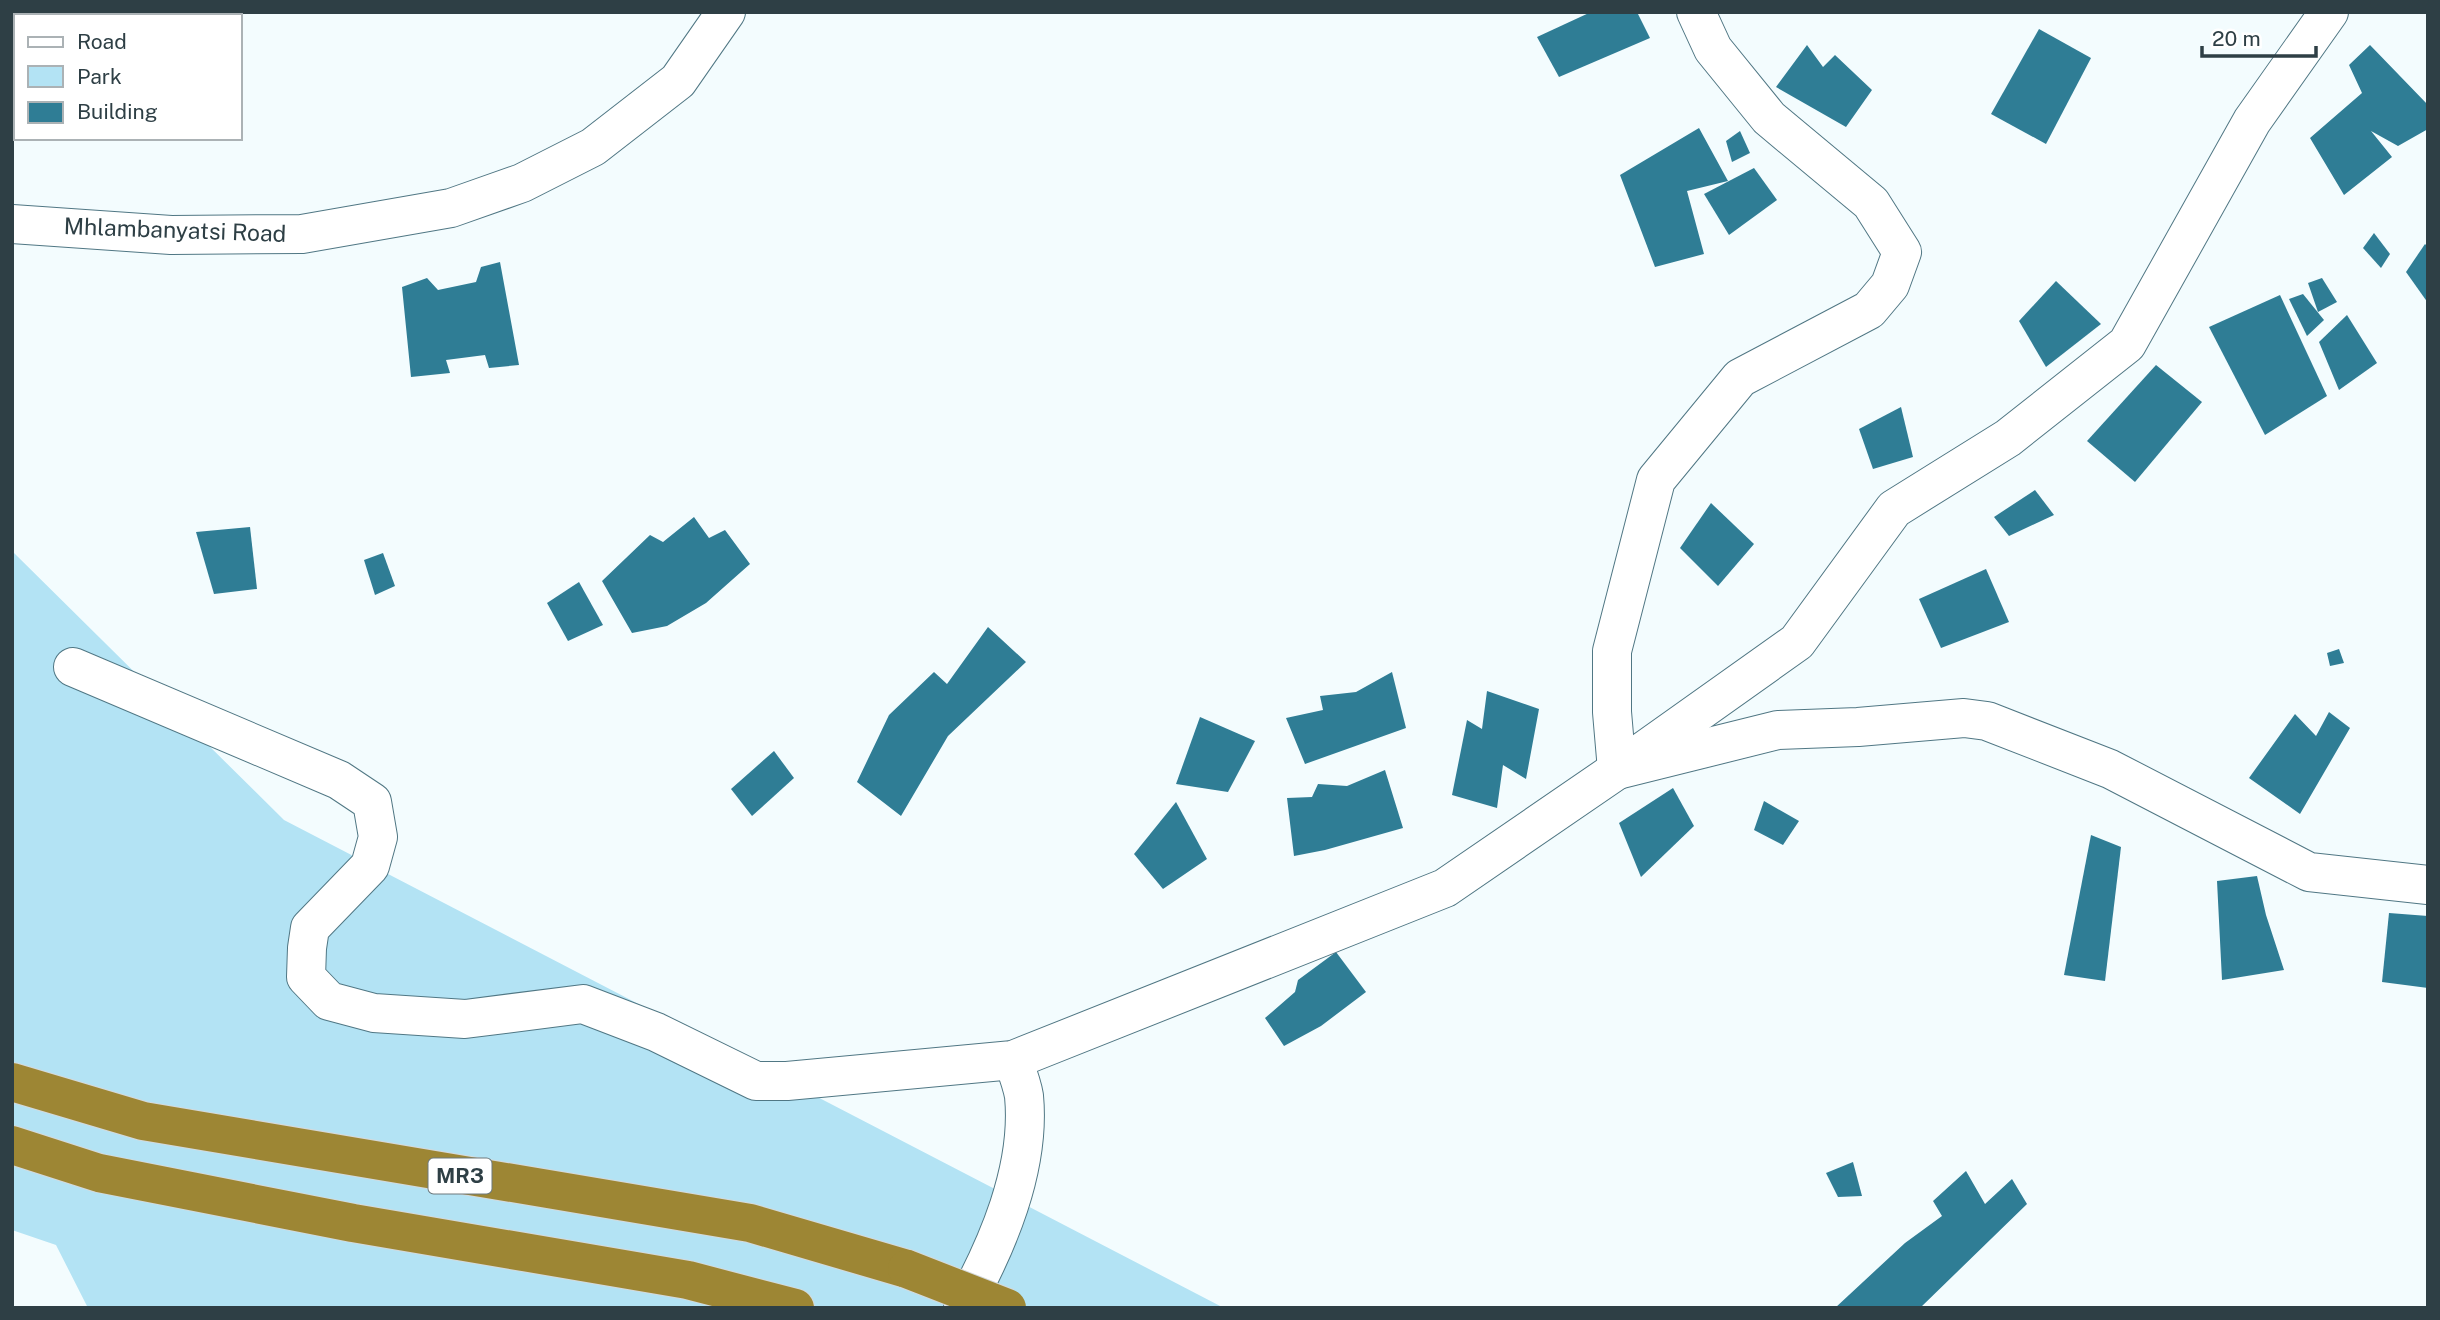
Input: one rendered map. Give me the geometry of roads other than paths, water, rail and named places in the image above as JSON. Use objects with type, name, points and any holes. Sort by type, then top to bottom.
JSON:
[{"type":"highway","name":"MR3","points":[[12,1082],[144,1121],[750,1223],[907,1269],[1007,1308]]},
{"type":"highway","points":[[12,1145],[99,1173],[353,1223],[688,1280],[795,1308]]},
{"type":"street","name":"Mhlambanyatsi Road","points":[[12,224],[172,235],[302,234],[451,208],[522,183],[593,146],[678,81],[726,12]]},
{"type":"street","points":[[1617,770],[1612,712],[1612,650],[1656,480],[1740,378],[1869,310],[1890,285],[1902,252],[1871,203],[1769,118],[1713,49],[1696,12]]},
{"type":"street","points":[[74,667],[339,780],[372,802],[378,837],[370,866],[310,928],[306,977],[329,1001],[374,1013],[465,1019],[583,1004],[656,1032],[756,1081],[788,1081],[1013,1060],[1444,888],[1617,770],[1797,642],[1894,509],[2008,438],[2127,344],[2252,121],[2329,12]]},
{"type":"street","points":[[1617,770],[1778,730],[1858,727],[1964,718],[1987,720],[2110,769],[2309,872],[2428,885]]},
{"type":"street","points":[[962,1308],[982,1274],[1005,1221],[1022,1149],[1024,1095],[1013,1060]]}]
